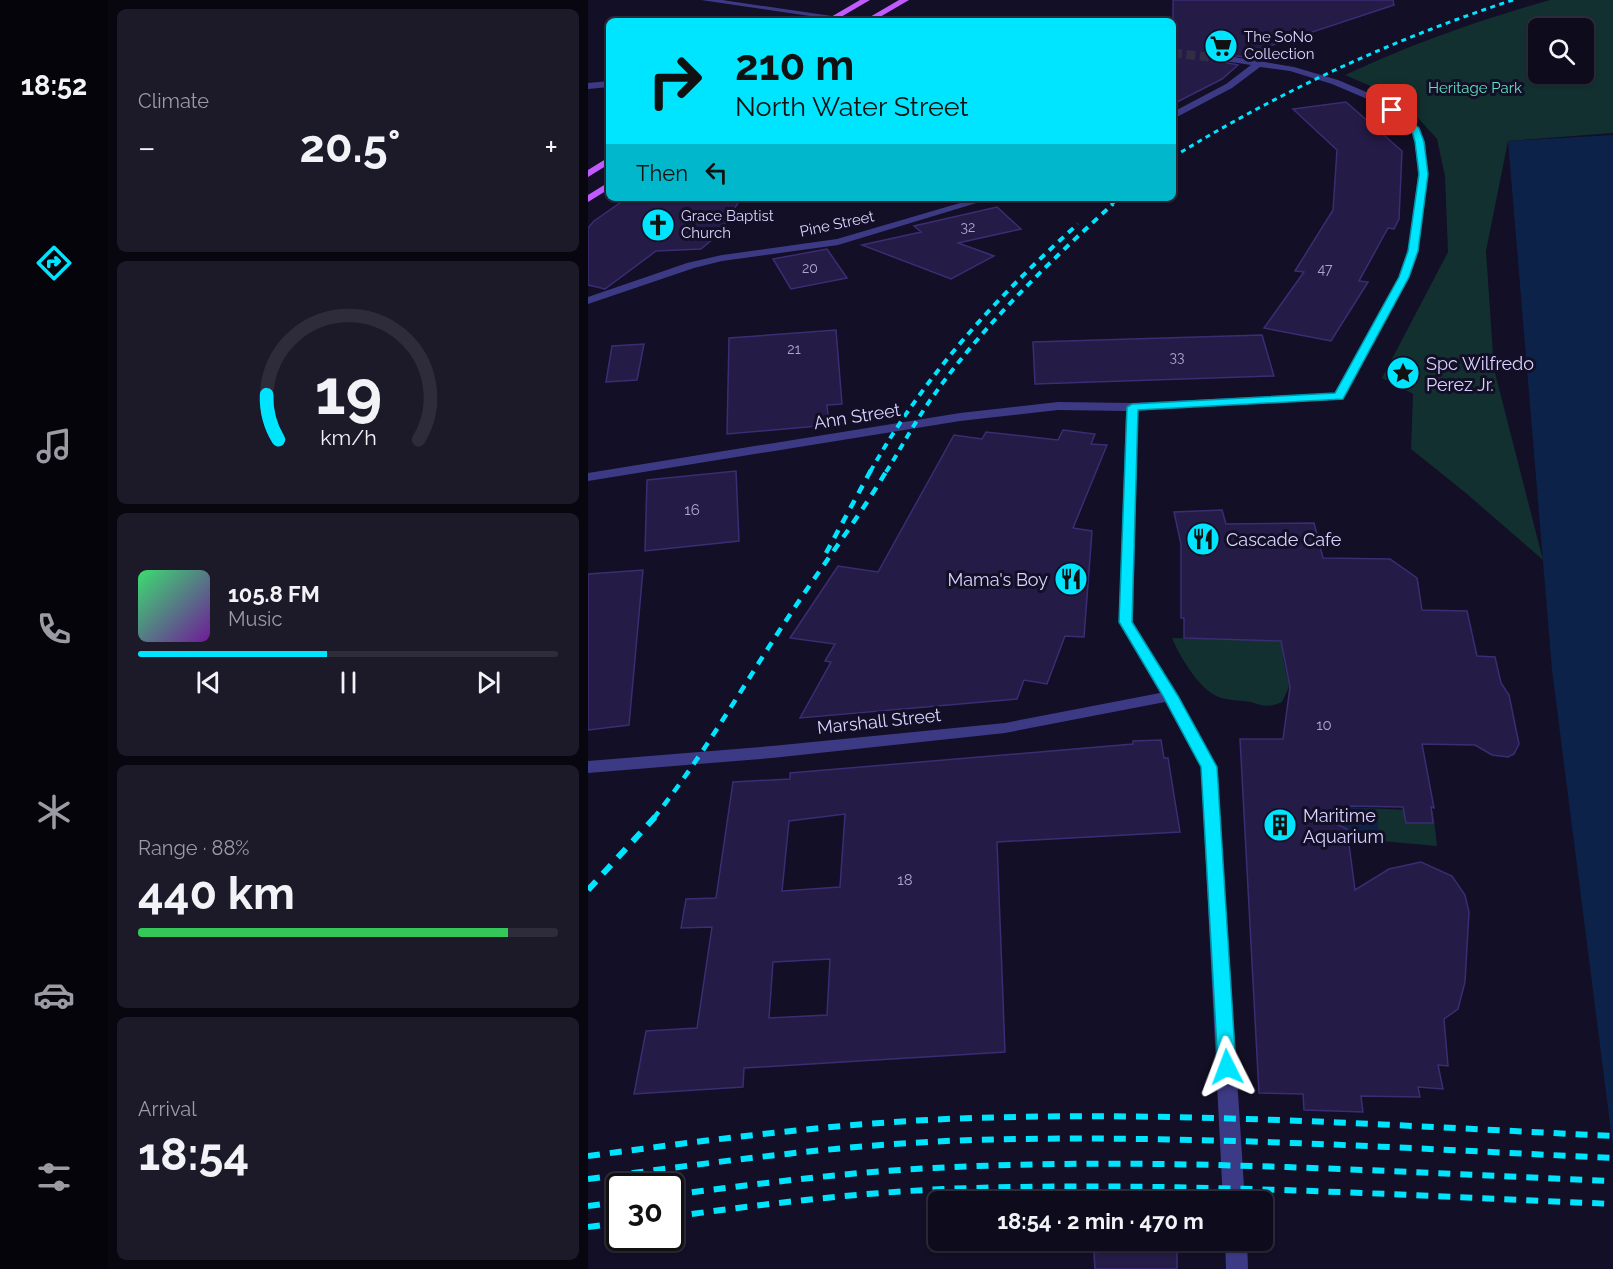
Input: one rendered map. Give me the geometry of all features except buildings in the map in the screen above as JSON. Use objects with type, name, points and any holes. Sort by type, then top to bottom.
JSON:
[{"type":"main road","points":[[834,18],[866,0]]},
{"type":"main road","points":[[872,18],[905,0]]},
{"type":"main road","points":[[588,174],[606,162]]},
{"type":"main road","points":[[588,199],[606,187]]},
{"type":"street","points":[[705,0],[818,18]]},
{"type":"street","points":[[1228,59],[1260,63]]},
{"type":"street","points":[[1176,114],[1229,86],[1260,63]]},
{"type":"street","name":"Ann Street","points":[[588,477],[960,417],[1058,406],[1132,407],[1339,396],[1404,277],[1413,251],[1423,174],[1420,142],[1416,130],[1404,118],[1365,94],[1335,82],[1260,63]]},
{"type":"street","points":[[588,86],[606,84]]},
{"type":"street","name":"Pine Street","points":[[588,301],[691,265],[722,258],[838,242],[978,201]]},
{"type":"street","points":[[1132,407],[1125,622],[1170,696],[1209,767],[1233,1191]]},
{"type":"street","name":"Marshall Street","points":[[588,767],[761,753],[1005,728],[1170,696]]},
{"type":"street","points":[[1236,1251],[1237,1269]]},
{"type":"green space","name":"Heritage Park","points":[[1550,0],[1613,0],[1613,133],[1508,141],[1486,251],[1494,369],[1543,560],[1411,449],[1413,394],[1382,378],[1448,252],[1445,176],[1437,139],[1409,108],[1394,96],[1345,75],[1471,24]]},
{"type":"green space","points":[[1172,638],[1284,641],[1288,656],[1283,657],[1289,687],[1282,702],[1266,706],[1214,695],[1192,673]]},
{"type":"green space","points":[[1319,806],[1433,811],[1437,846],[1380,841]]},
{"type":"water","points":[[1613,135],[1613,1147],[1552,670],[1508,141]]},
{"type":"water","points":[[1319,806],[1376,809],[1380,841],[1322,840]]},
{"type":"tunnel","points":[[1176,53],[1228,59]]},
{"type":"railway","points":[[1176,155],[1255,110],[1338,68],[1424,32],[1513,0]]},
{"type":"railway","points":[[1111,205],[1116,201]]},
{"type":"railway","points":[[886,472],[927,405],[968,351],[1014,299],[1113,204]]},
{"type":"railway","points":[[870,472],[914,403],[964,339],[1018,280],[1078,224]]},
{"type":"railway","points":[[826,553],[871,470]]},
{"type":"railway","points":[[653,819],[708,742],[887,470]]},
{"type":"railway","points":[[588,890],[655,817]]},
{"type":"railway","points":[[588,1156],[828,1127],[925,1120],[1053,1116],[1213,1118],[1613,1136]]},
{"type":"railway","points":[[588,1179],[732,1160],[876,1145],[973,1140],[1213,1140],[1613,1158]]},
{"type":"railway","points":[[684,1193],[868,1172],[1019,1165],[1189,1164],[1613,1181]]},
{"type":"railway","points":[[684,1215],[858,1195],[972,1188],[1052,1187],[1293,1190],[1613,1204]]},
{"type":"railway","points":[[588,1206],[606,1204]]},
{"type":"railway","points":[[588,1227],[606,1225]]},
{"type":"place","name":"The SoNo Collection","points":[[1221,46]]},
{"type":"place","name":"Grace Baptist Church","points":[[658,225]]},
{"type":"place","name":"Spc Wilfredo Perez Jr.","points":[[1403,373]]},
{"type":"place","name":"Cascade Cafe","points":[[1203,539]]},
{"type":"place","name":"Mama's Boy","points":[[1071,579]]},
{"type":"place","name":"Maritime Aquarium","points":[[1280,825]]},
{"type":"route","points":[[1227,1067],[1209,767],[1170,696],[1125,622],[1132,407],[1339,396],[1404,277],[1413,251],[1423,174],[1420,142],[1416,130],[1392,110]]}]
